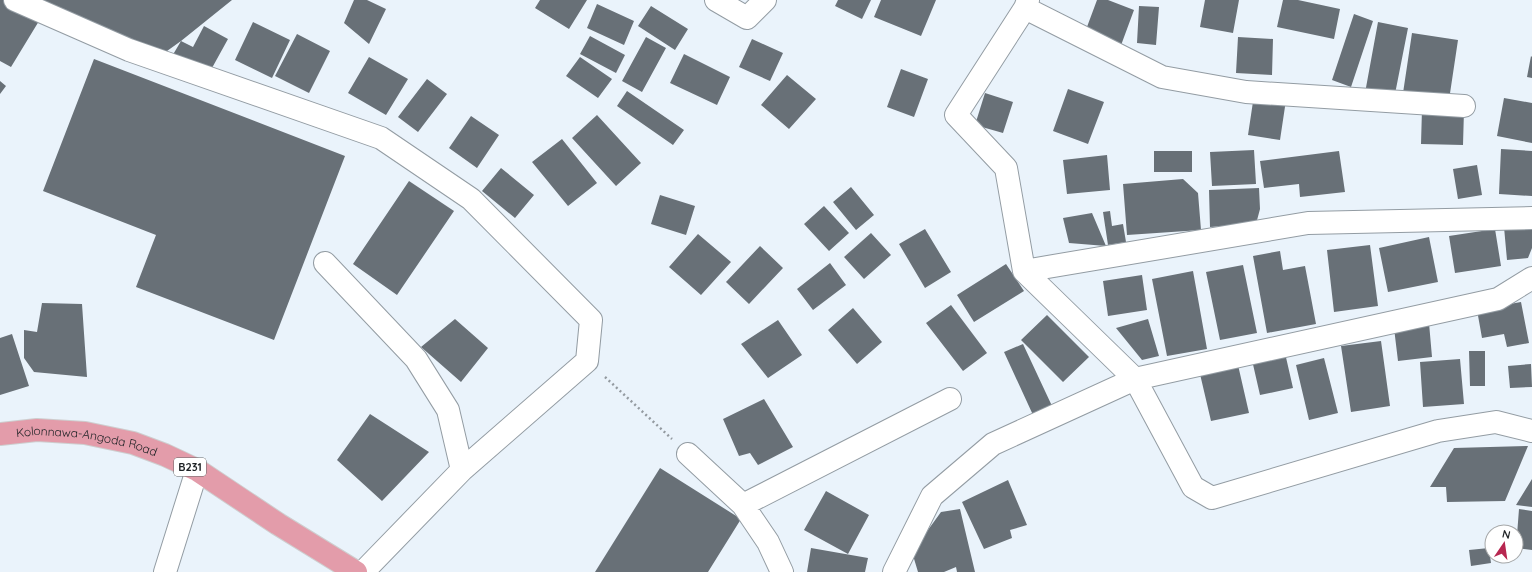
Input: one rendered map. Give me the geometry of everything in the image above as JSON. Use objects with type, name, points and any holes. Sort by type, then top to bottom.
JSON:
[{"type":"main road","name":"Kolonnawa-Angoda Road","points":[[0,434],[37,430],[85,433],[133,443],[165,455],[197,470],[278,524],[356,572]]},
{"type":"street","points":[[15,0],[129,50],[381,138],[471,199],[591,320],[588,361],[462,470],[363,572]]},
{"type":"street","points":[[716,0],[747,18],[765,0]]},
{"type":"street","points":[[1464,106],[1246,92],[1162,77],[1027,4],[956,115],[1006,168],[1024,271],[1135,379],[1193,487],[1212,498],[1438,431],[1496,422],[1532,431]]},
{"type":"street","points":[[1024,271],[1308,223],[1532,218]]},
{"type":"street","points":[[326,262],[416,360],[448,410],[462,470]]},
{"type":"street","points":[[894,572],[932,496],[993,444],[1135,379],[1498,299],[1532,278]]},
{"type":"street","points":[[744,506],[950,399]]},
{"type":"street","points":[[688,454],[744,506],[768,542],[782,572]]},
{"type":"street","points":[[165,572],[197,470]]},
{"type":"path","points":[[588,361],[688,454]]},
{"type":"building","points":[[0,0],[4,0],[39,21],[11,67],[0,61]]},
{"type":"building","points":[[41,0],[232,0],[160,56]]},
{"type":"building","points":[[354,0],[367,0],[386,9],[369,44],[344,23]]},
{"type":"building","points":[[540,0],[587,0],[569,29],[535,8]]},
{"type":"building","points":[[838,0],[871,0],[862,19],[835,6]]},
{"type":"building","points":[[881,0],[936,0],[921,36],[874,17]]},
{"type":"building","points":[[1097,0],[1108,0],[1134,10],[1120,48],[1084,35]]},
{"type":"building","points":[[1205,0],[1239,0],[1233,33],[1200,27]]},
{"type":"building","points":[[1283,0],[1298,0],[1340,9],[1334,39],[1277,27]]},
{"type":"building","points":[[597,4],[634,21],[624,45],[587,28]]},
{"type":"building","points":[[651,6],[688,29],[675,50],[638,26]]},
{"type":"building","points":[[1139,6],[1159,7],[1156,45],[1137,43]]},
{"type":"building","points":[[1354,14],[1373,21],[1351,87],[1332,80]]},
{"type":"building","points":[[253,22],[290,40],[272,78],[235,60]]},
{"type":"building","points":[[1378,22],[1408,28],[1394,99],[1365,93]]},
{"type":"building","points":[[204,26],[228,39],[207,77],[171,58],[181,41],[193,47]]},
{"type":"building","points":[[1412,33],[1458,40],[1449,100],[1403,93]]},
{"type":"building","points":[[297,34],[330,51],[309,93],[275,76]]},
{"type":"building","points":[[590,36],[625,55],[616,73],[580,54]]},
{"type":"building","points":[[646,37],[666,48],[642,92],[622,81]]},
{"type":"building","points":[[1238,37],[1273,39],[1272,75],[1236,73]]},
{"type":"building","points":[[752,39],[783,53],[770,81],[739,67]]},
{"type":"building","points":[[684,54],[730,77],[717,105],[670,83]]},
{"type":"building","points":[[1531,56],[1532,57],[1532,78],[1527,77]]},
{"type":"building","points":[[369,57],[408,79],[386,115],[348,93]]},
{"type":"building","points":[[580,57],[612,79],[598,98],[566,76]]},
{"type":"building","points":[[94,59],[345,156],[274,340],[136,287],[156,235],[43,191]]},
{"type":"building","points":[[901,69],[928,79],[914,117],[887,107]]},
{"type":"building","points":[[787,75],[816,99],[789,129],[761,105]]},
{"type":"building","points":[[427,79],[447,94],[418,132],[398,117]]},
{"type":"building","points":[[0,81],[6,86],[0,94]]},
{"type":"building","points":[[1068,89],[1104,102],[1088,144],[1053,131]]},
{"type":"building","points":[[627,91],[684,130],[673,145],[617,106]]},
{"type":"building","points":[[985,93],[1013,102],[1003,133],[975,125]]},
{"type":"building","points":[[1254,95],[1286,100],[1280,140],[1248,135]]},
{"type":"building","points":[[1504,98],[1532,103],[1532,143],[1497,136]]},
{"type":"building","points":[[1422,109],[1464,110],[1463,145],[1421,144]]},
{"type":"building","points":[[597,115],[641,163],[616,186],[572,138]]},
{"type":"building","points":[[471,116],[499,135],[477,168],[449,148]]},
{"type":"building","points":[[562,139],[597,183],[568,206],[532,162]]},
{"type":"building","points":[[1501,149],[1532,151],[1532,196],[1499,194]]},
{"type":"building","points":[[1254,150],[1256,184],[1212,186],[1210,152]]},
{"type":"building","points":[[1154,151],[1192,151],[1192,172],[1154,172]]},
{"type":"building","points":[[1339,151],[1345,192],[1300,197],[1299,184],[1264,188],[1260,161]]},
{"type":"building","points":[[1107,155],[1110,190],[1067,194],[1063,160]]},
{"type":"building","points":[[1477,165],[1482,195],[1458,199],[1453,169]]},
{"type":"building","points":[[501,168],[534,195],[515,218],[482,191]]},
{"type":"building","points":[[1183,179],[1198,193],[1201,230],[1127,235],[1123,184]]},
{"type":"building","points":[[409,181],[454,211],[397,295],[353,264]]},
{"type":"building","points":[[851,187],[874,215],[856,230],[833,202]]},
{"type":"building","points":[[1259,188],[1260,209],[1256,224],[1210,227],[1209,190]]},
{"type":"building","points":[[660,195],[695,206],[686,235],[651,224]]},
{"type":"building","points":[[824,206],[849,233],[829,251],[804,224]]},
{"type":"building","points":[[1110,211],[1112,226],[1123,224],[1126,242],[1108,245],[1103,212]]},
{"type":"building","points":[[1092,213],[1106,246],[1069,243],[1063,218]]},
{"type":"building","points":[[1532,225],[1532,248],[1528,258],[1507,260],[1504,227]]},
{"type":"building","points":[[925,229],[951,272],[925,288],[899,244]]},
{"type":"building","points":[[1495,229],[1501,266],[1455,273],[1449,236]]},
{"type":"building","points":[[871,233],[891,255],[864,279],[844,257]]},
{"type":"building","points":[[698,234],[731,262],[701,295],[669,267]]},
{"type":"building","points":[[1429,237],[1438,282],[1388,292],[1379,248]]},
{"type":"building","points":[[1370,245],[1378,306],[1334,312],[1327,250]]},
{"type":"building","points":[[760,246],[783,268],[749,304],[726,282]]},
{"type":"building","points":[[1280,251],[1283,270],[1305,266],[1316,324],[1267,333],[1253,256]]},
{"type":"building","points":[[830,263],[846,285],[813,310],[797,289]]},
{"type":"building","points":[[1006,264],[1024,291],[974,322],[957,295]]},
{"type":"building","points":[[1243,265],[1257,333],[1220,340],[1206,272]]},
{"type":"building","points":[[1193,271],[1207,349],[1167,356],[1152,279]]},
{"type":"building","points":[[1142,275],[1147,310],[1108,316],[1103,281]]},
{"type":"building","points":[[1521,302],[1529,343],[1507,347],[1504,334],[1482,338],[1477,310]]},
{"type":"building","points":[[42,303],[82,304],[87,377],[34,372],[24,358],[24,330],[37,332]]},
{"type":"building","points":[[951,305],[987,353],[963,371],[926,323]]},
{"type":"building","points":[[853,308],[882,342],[857,364],[828,330]]},
{"type":"building","points":[[1047,315],[1089,357],[1063,382],[1021,340]]},
{"type":"building","points":[[455,319],[488,348],[461,382],[421,347]]},
{"type":"building","points":[[1148,319],[1159,356],[1142,360],[1116,328]]},
{"type":"building","points":[[778,320],[802,355],[768,378],[741,344]]},
{"type":"building","points":[[1429,323],[1432,357],[1398,361],[1394,328]]},
{"type":"building","points":[[12,334],[29,386],[0,395],[0,338]]},
{"type":"building","points":[[1381,341],[1390,406],[1351,412],[1341,346]]},
{"type":"building","points":[[1023,344],[1052,406],[1033,415],[1004,352]]},
{"type":"building","points":[[1469,351],[1485,351],[1485,386],[1470,386]]},
{"type":"building","points":[[1285,353],[1293,388],[1260,395],[1252,360]]},
{"type":"building","points":[[1324,358],[1338,413],[1309,420],[1296,365]]},
{"type":"building","points":[[1460,359],[1464,404],[1423,407],[1420,362]]},
{"type":"building","points":[[1531,364],[1532,387],[1510,388],[1508,366]]},
{"type":"building","points":[[1238,365],[1249,413],[1211,421],[1200,374]]},
{"type":"building","points":[[764,399],[793,447],[758,465],[750,453],[739,456],[723,419]]},
{"type":"building","points":[[370,414],[429,452],[382,501],[337,460]]},
{"type":"building","points":[[1528,446],[1505,501],[1447,502],[1446,487],[1430,487],[1454,448]]},
{"type":"building","points":[[660,468],[741,519],[708,572],[595,572]]},
{"type":"building","points":[[1532,479],[1532,507],[1516,505]]},
{"type":"building","points":[[1008,480],[1027,525],[1010,530],[1012,538],[984,549],[962,502]]},
{"type":"building","points":[[826,491],[869,515],[848,554],[804,530]]},
{"type":"building","points":[[960,509],[975,572],[957,572],[956,567],[944,572],[918,572],[912,552],[941,512]]},
{"type":"building","points":[[1519,509],[1532,511],[1532,550],[1524,549],[1524,524],[1518,524]]},
{"type":"building","points":[[811,548],[868,558],[865,572],[807,572]]},
{"type":"building","points":[[1484,548],[1484,564],[1471,566],[1469,550]]}]
